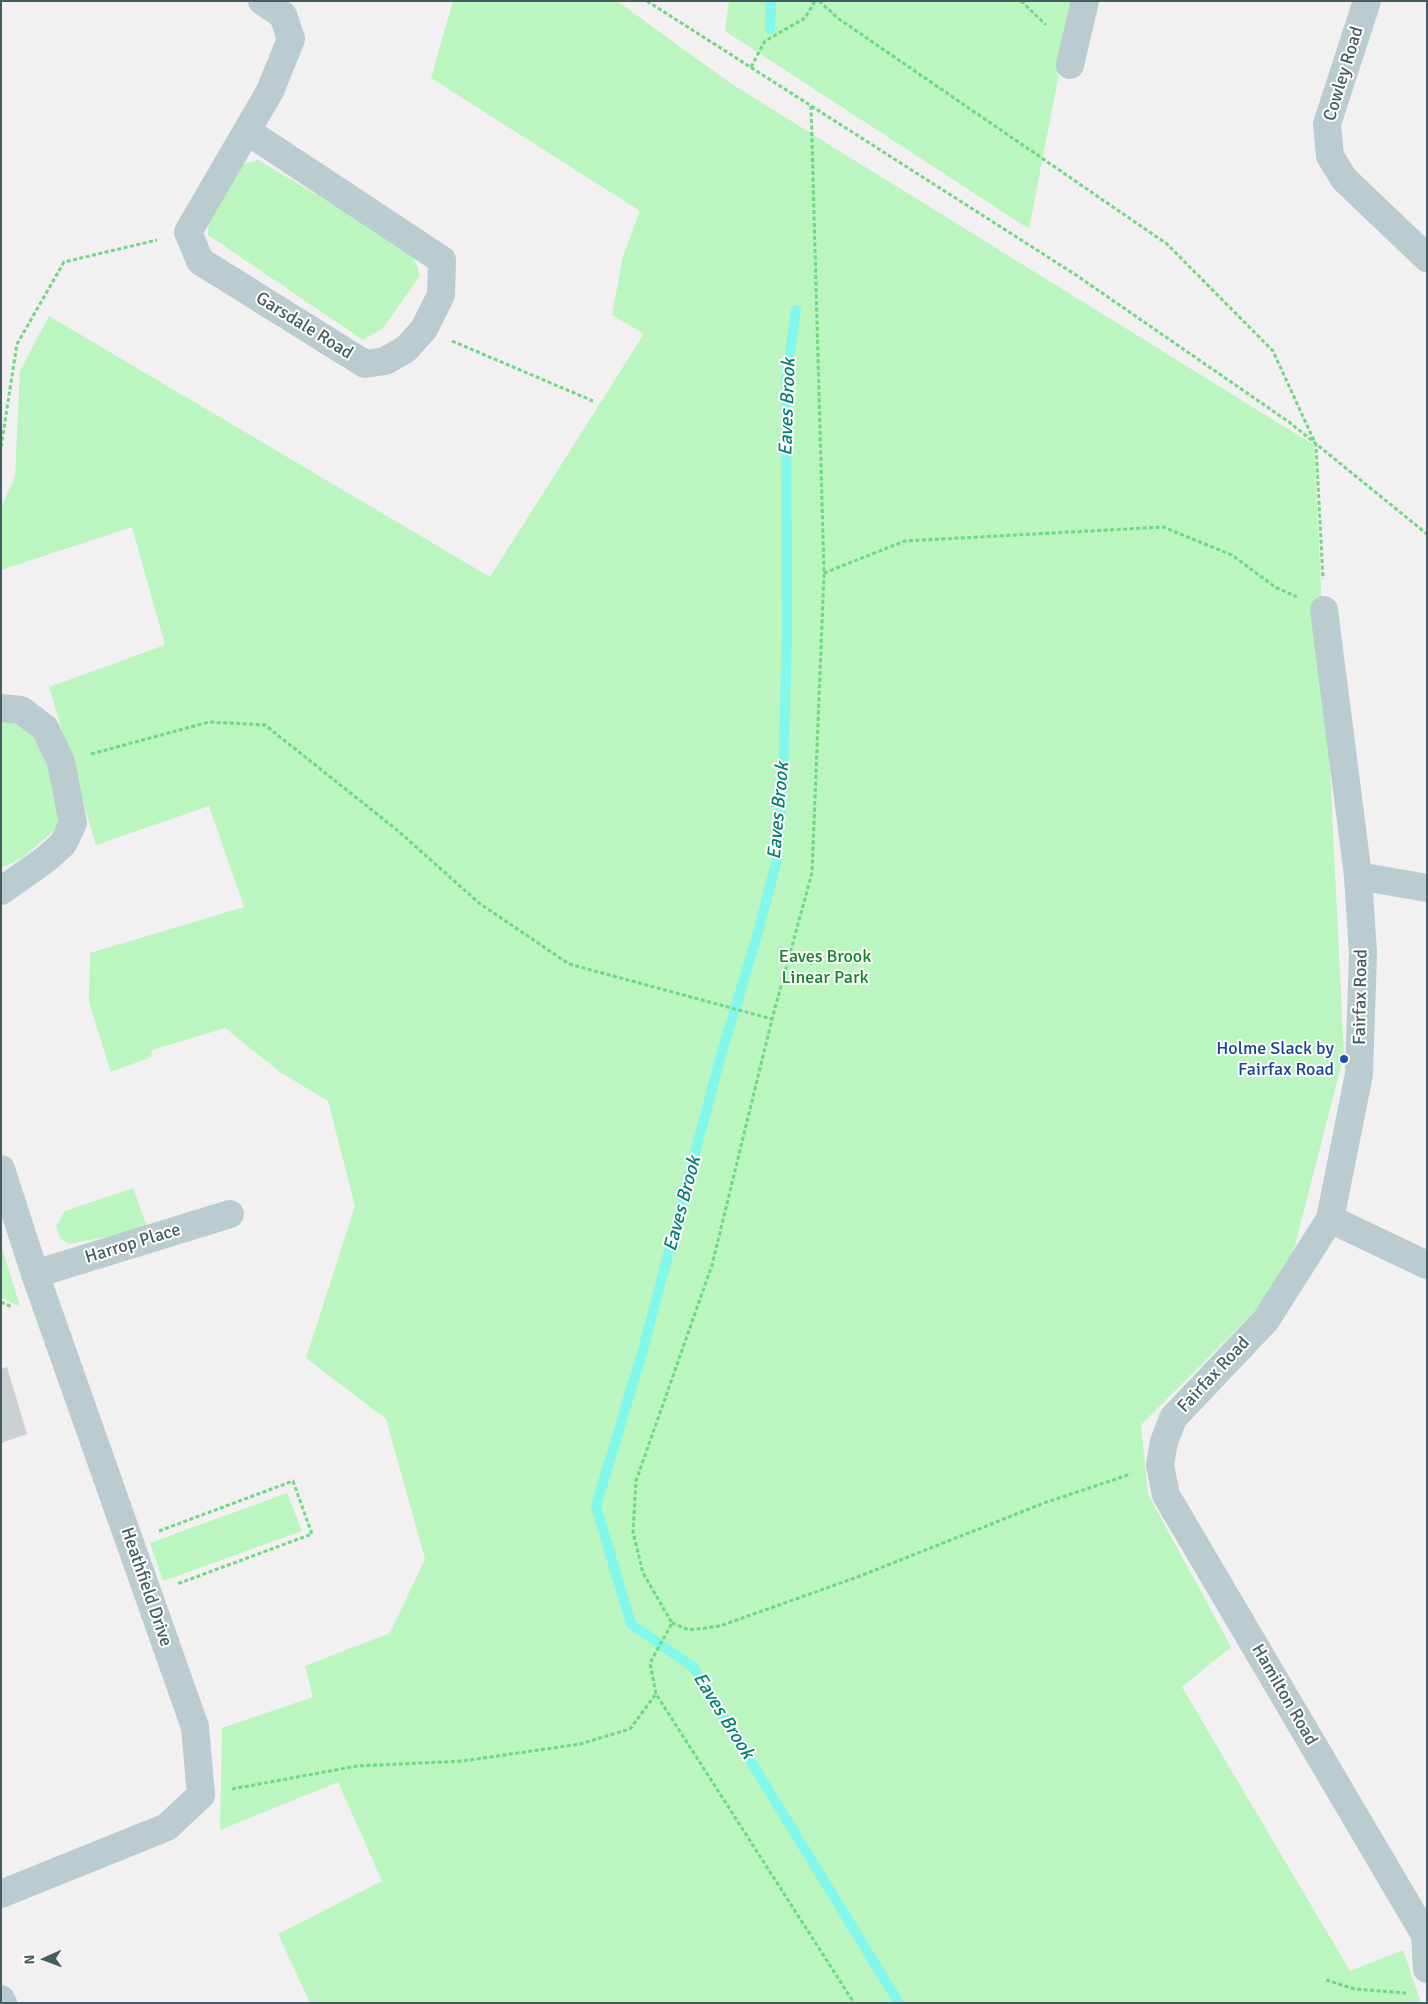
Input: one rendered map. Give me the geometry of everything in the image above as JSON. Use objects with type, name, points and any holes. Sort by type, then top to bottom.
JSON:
[{"type":"street","points":[[188,232],[270,91],[291,38],[283,15],[262,1]]},
{"type":"street","points":[[1070,65],[1085,1]]},
{"type":"street","name":"Cowley Road","points":[[1367,1],[1327,124],[1330,156],[1344,179],[1427,258]]},
{"type":"street","name":"Garsdale Road","points":[[188,232],[200,261],[365,364],[385,362],[406,349],[424,329],[441,296],[442,260],[247,132]]},
{"type":"street","name":"Fairfax Road","points":[[1173,1418],[1266,1320],[1330,1218],[1359,1074],[1363,953],[1358,876],[1324,610]]},
{"type":"street","points":[[1,708],[21,710],[45,728],[61,762],[73,822],[63,844],[46,859],[1,891]]},
{"type":"street","points":[[1358,876],[1427,888]]},
{"type":"street","name":"Heathfield Drive","points":[[1,1169],[35,1274],[196,1727],[201,1795]]},
{"type":"street","name":"Harrop Place","points":[[35,1274],[230,1214]]},
{"type":"street","points":[[1330,1218],[1427,1265]]},
{"type":"street","name":"Hamilton Road","points":[[1173,1418],[1164,1442],[1160,1465],[1166,1495],[1426,1935],[1427,1969]]},
{"type":"street","points":[[1,1894],[167,1827],[201,1795]]},
{"type":"path","points":[[647,1],[1076,275],[1280,417],[1427,534]]},
{"type":"path","points":[[751,67],[765,41],[804,18],[815,1]]},
{"type":"path","points":[[819,1],[839,19],[1167,244],[1273,351],[1316,445],[1324,610],[1275,587],[1232,555],[1163,527],[906,542],[824,573]]},
{"type":"path","points":[[811,106],[824,573],[812,873],[772,1019],[712,1265],[636,1481],[633,1532],[643,1572],[671,1624],[689,1630],[720,1626],[860,1576],[1044,1503],[1160,1465]]},
{"type":"path","points":[[1,447],[16,344],[64,262],[188,232]]},
{"type":"path","points":[[424,329],[593,401]]},
{"type":"path","points":[[61,762],[210,722],[264,725],[397,830],[479,903],[569,964],[772,1019]]},
{"type":"path","points":[[130,1542],[293,1481],[312,1534],[149,1594]]},
{"type":"path","points":[[671,1624],[650,1663],[656,1694],[854,2003]]},
{"type":"path","points":[[201,1795],[357,1766],[463,1761],[580,1744],[630,1729],[656,1694]]},
{"type":"path","points":[[1326,1980],[1355,1989],[1401,1994],[1409,1992]]},
{"type":"green space","name":"Eaves Brook Linear Park","points":[[453,1],[617,1],[733,85],[1314,445],[1344,1055],[1286,1280],[1141,1425],[1148,1494],[1231,1647],[1182,1687],[1350,1971],[1403,1950],[1421,2003],[310,2003],[278,1934],[382,1881],[338,1782],[220,1830],[222,1728],[313,1697],[305,1666],[390,1633],[425,1559],[386,1419],[306,1358],[355,1206],[328,1101],[280,1072],[225,1028],[152,1050],[151,1057],[111,1072],[89,1002],[90,953],[244,907],[209,806],[96,845],[49,687],[165,645],[132,527],[1,570],[1,508],[15,477],[20,371],[49,316],[490,577],[644,334],[612,315],[623,256],[640,211],[431,78]]},
{"type":"green space","points":[[729,1],[1073,1],[1029,229],[725,31]]},
{"type":"green space","points":[[258,160],[412,251],[420,276],[383,328],[363,340],[208,235],[209,215],[237,166]]},
{"type":"green space","points":[[1,718],[28,727],[45,753],[63,811],[55,830],[23,857],[1,868]]},
{"type":"green space","points":[[133,1188],[148,1229],[69,1244],[60,1238],[56,1226],[65,1211]]},
{"type":"green space","points":[[1,1245],[20,1306],[1,1298]]},
{"type":"green space","points":[[287,1493],[302,1531],[163,1581],[150,1543]]},
{"type":"building","points":[[7,1367],[27,1434],[1,1443],[1,1369]]},
{"type":"waterway","points":[[770,29],[771,1]]},
{"type":"waterway","name":"Eaves Brook","points":[[796,310],[786,380],[787,632],[783,784],[777,859],[759,929],[720,1059],[642,1353],[596,1506],[631,1624],[693,1667],[899,2003]]},
{"type":"place","name":"Holme Slack by Fairfax Road","points":[[1344,1059]]}]
